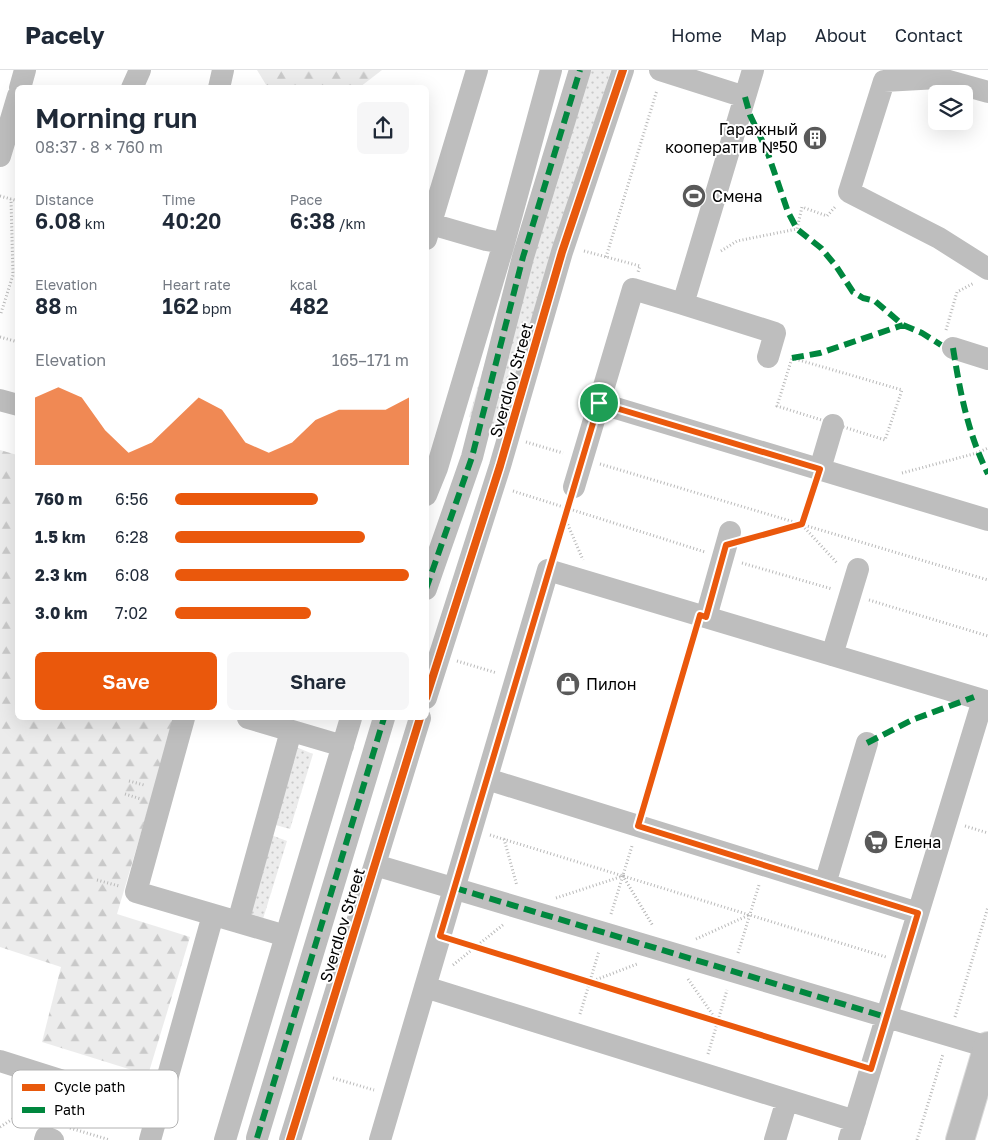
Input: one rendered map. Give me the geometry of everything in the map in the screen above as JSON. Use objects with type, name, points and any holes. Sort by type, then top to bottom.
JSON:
[{"type":"main road","points":[[960,1140],[988,1047]]},
{"type":"street","points":[[21,85],[25,70]]},
{"type":"street","points":[[133,85],[140,70]]},
{"type":"street","points":[[220,85],[223,70]]},
{"type":"street","points":[[429,229],[477,70]]},
{"type":"street","points":[[429,488],[437,468],[504,243],[551,70]]},
{"type":"street","points":[[429,580],[472,457],[524,256],[580,70]]},
{"type":"street","name":"Sverdlov Street","points":[[429,688],[498,472],[562,252],[624,70]]},
{"type":"street","points":[[662,70],[745,97]]},
{"type":"street","points":[[684,304],[753,70]]},
{"type":"street","points":[[984,274],[939,238],[849,192],[884,81],[938,78],[988,92]]},
{"type":"street","points":[[0,92],[15,96]]},
{"type":"street","points":[[0,156],[15,104]]},
{"type":"street","points":[[429,232],[504,243]]},
{"type":"street","points":[[574,487],[633,289],[775,333],[768,357]]},
{"type":"street","points":[[953,348],[988,359]]},
{"type":"street","points":[[0,400],[15,404]]},
{"type":"street","points":[[599,403],[988,520]]},
{"type":"street","points":[[820,469],[833,424]]},
{"type":"street","points":[[703,616],[728,538]]},
{"type":"street","points":[[380,1140],[394,1096],[425,987],[548,570],[983,700],[852,1131],[787,1100],[425,987]]},
{"type":"street","points":[[832,655],[856,575]]},
{"type":"street","points":[[183,720],[136,892],[286,936]]},
{"type":"street","points":[[258,720],[279,724],[342,746]]},
{"type":"street","points":[[225,1140],[350,720]]},
{"type":"street","points":[[257,1138],[383,720]]},
{"type":"street","name":"Sverdlov Street","points":[[290,1140],[419,720]]},
{"type":"street","points":[[238,922],[279,724]]},
{"type":"street","points":[[825,884],[867,743]]},
{"type":"street","points":[[487,779],[918,913]]},
{"type":"street","points":[[375,864],[988,1047]]},
{"type":"street","points":[[170,1070],[213,915]]},
{"type":"street","points":[[0,1061],[28,1070]]},
{"type":"street","points":[[775,1140],[787,1100]]},
{"type":"street","points":[[45,1140],[46,1138],[54,1140]]},
{"type":"path","points":[[606,257],[662,70]]},
{"type":"path","points":[[694,268],[737,241],[797,229],[802,207],[827,216],[849,192]]},
{"type":"path","points":[[0,196],[15,200]]},
{"type":"path","points":[[1,313],[13,275],[11,199]]},
{"type":"path","points":[[580,250],[640,266]]},
{"type":"path","points":[[953,348],[941,345],[957,292],[984,274]]},
{"type":"path","points":[[0,336],[15,341]]},
{"type":"path","points":[[792,358],[902,390],[885,440],[833,424],[777,406],[792,358]]},
{"type":"path","points":[[523,440],[988,580]]},
{"type":"path","points":[[865,483],[977,453],[988,448]]},
{"type":"path","points":[[802,524],[820,469]]},
{"type":"path","points":[[548,570],[574,487]]},
{"type":"path","points":[[564,518],[594,583]]},
{"type":"path","points":[[728,538],[802,524]]},
{"type":"path","points":[[802,524],[856,575]]},
{"type":"path","points":[[638,826],[703,616]]},
{"type":"path","points":[[439,656],[516,679]]},
{"type":"path","points":[[129,781],[148,786]]},
{"type":"path","points":[[125,794],[146,800]]},
{"type":"path","points":[[472,829],[903,963]]},
{"type":"path","points":[[504,839],[523,909]]},
{"type":"path","points":[[425,987],[523,909],[622,876]]},
{"type":"path","points":[[96,880],[120,886]]},
{"type":"path","points":[[440,936],[871,1069]]},
{"type":"path","points":[[333,1078],[394,1096]]},
{"type":"green space","points":[[257,70],[382,70],[363,85],[266,85]]},
{"type":"green space","points":[[571,70],[611,70],[500,426],[469,417]]},
{"type":"green space","points":[[0,450],[15,454],[15,720],[174,720],[117,914],[190,937],[150,1070],[132,1070],[42,1042],[61,967],[0,947]]},
{"type":"green space","points":[[296,747],[313,754],[290,829],[272,824]]},
{"type":"green space","points":[[271,835],[287,841],[263,919],[248,914]]},
{"type":"marked path","points":[[429,580],[472,457],[523,257],[580,70]]},
{"type":"marked path","points":[[745,97],[750,115],[767,151],[788,212],[797,229],[821,248],[836,266],[853,292],[863,298],[875,301],[903,325],[922,333],[941,345]]},
{"type":"marked path","points":[[792,358],[820,353],[903,325]]},
{"type":"marked path","points":[[953,348],[970,428],[988,474]]},
{"type":"marked path","points":[[867,743],[912,720],[974,697]]},
{"type":"marked path","points":[[257,1138],[383,720]]},
{"type":"marked path","points":[[455,888],[886,1017]]},
{"type":"cycle path","points":[[429,689],[500,466],[562,252],[623,70]]},
{"type":"cycle path","points":[[290,1140],[419,720]]},
{"type":"place","name":"Гаражный кооператив №50","points":[[815,138]]},
{"type":"place","name":"Смена","points":[[694,196]]},
{"type":"place","name":"Пилон","points":[[568,684]]},
{"type":"place","name":"Елена","points":[[876,842]]},
{"type":"route","points":[[599,403],[820,469],[802,524],[726,545],[706,617],[700,615],[638,826],[918,913],[871,1069],[440,936],[599,403]]}]
